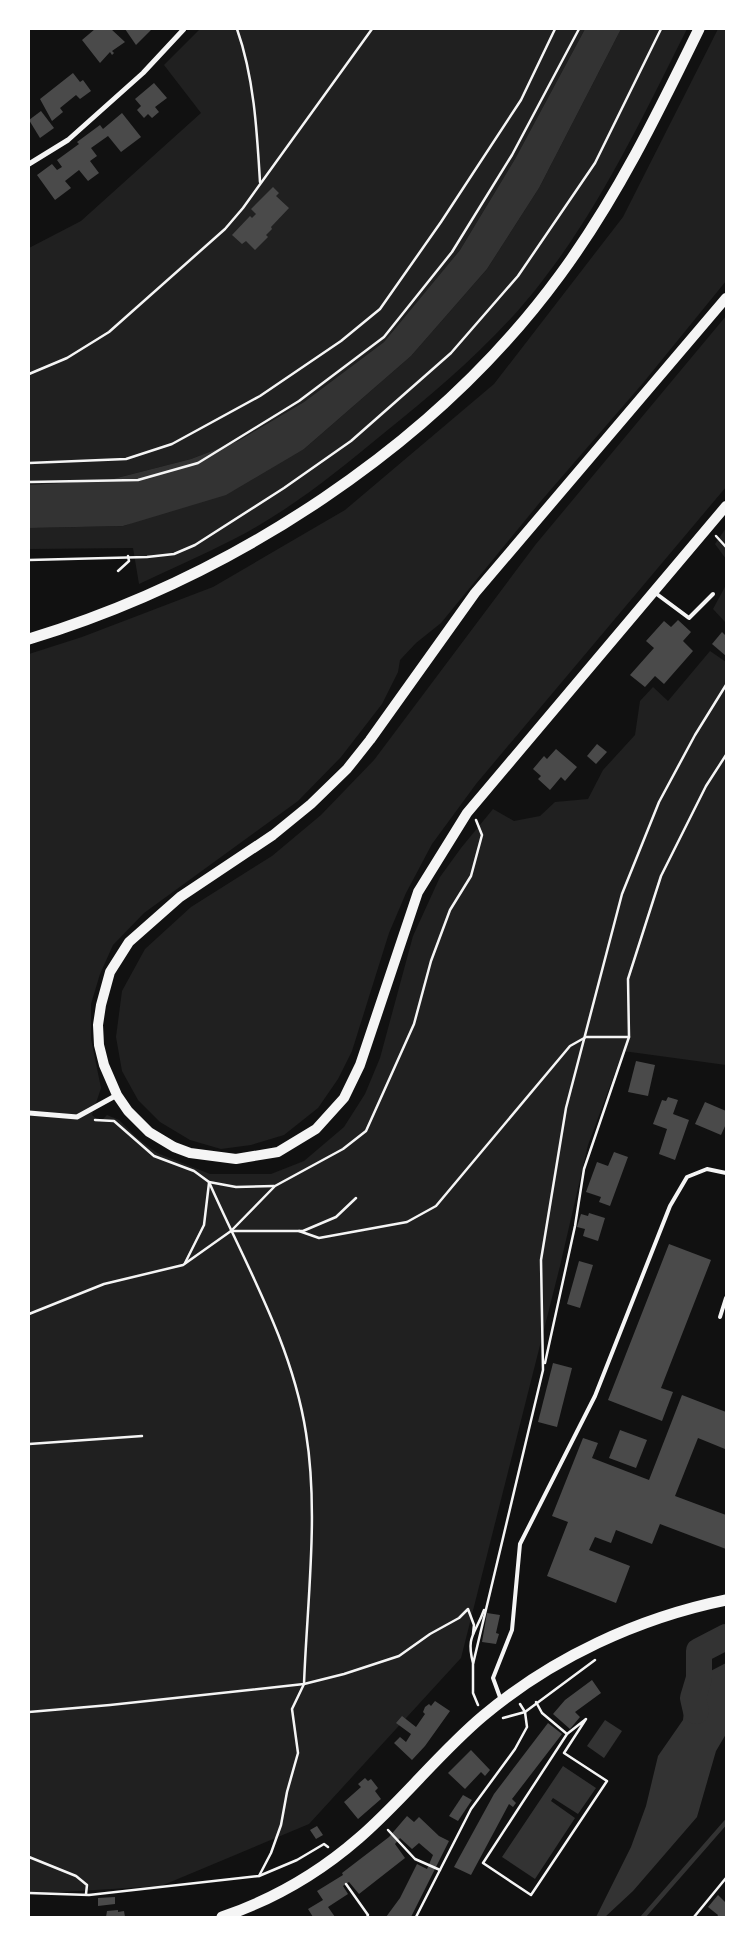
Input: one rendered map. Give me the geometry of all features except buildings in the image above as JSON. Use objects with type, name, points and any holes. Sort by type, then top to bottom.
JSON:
[{"type":"main road","points":[[29,639],[152,594],[232,554],[331,492],[430,414],[498,350],[561,274],[606,205],[634,157],[699,29]]},
{"type":"main road","points":[[726,298],[474,594],[370,740],[347,769],[311,804],[273,835],[180,897],[129,942],[110,972],[98,1025],[104,1065],[117,1095],[128,1111],[154,1136],[174,1147],[205,1157],[236,1160],[278,1152],[316,1129],[344,1098],[360,1065],[418,892],[467,813],[726,506]]},
{"type":"main road","points":[[225,1917],[277,1893],[339,1855],[378,1820],[483,1716],[559,1664],[614,1635],[673,1612],[726,1600]]},
{"type":"street","points":[[29,164],[74,134],[143,73],[184,29]]},
{"type":"street","points":[[29,1114],[77,1117],[117,1095]]},
{"type":"lane","points":[[654,592],[688,618],[713,594]]},
{"type":"lane","points":[[502,1702],[493,1678],[512,1630],[520,1544],[595,1396],[670,1206],[688,1177],[707,1169],[726,1173]]},
{"type":"lane","points":[[720,1318],[726,1298]]},
{"type":"path","points":[[237,29],[244,48],[257,132],[260,184]]},
{"type":"path","points":[[29,374],[67,358],[109,332],[225,229],[260,184],[372,29]]},
{"type":"path","points":[[29,463],[126,460],[172,444],[260,396],[341,341],[380,309],[441,222],[521,100],[555,29]]},
{"type":"path","points":[[29,482],[138,480],[198,463],[299,401],[384,337],[452,252],[512,155],[579,29]]},
{"type":"path","points":[[29,560],[147,557],[174,554],[195,545],[284,488],[351,441],[451,354],[518,276],[595,163],[662,29]]},
{"type":"path","points":[[118,571],[129,560],[128,556]]},
{"type":"path","points":[[543,1370],[541,1260],[566,1108],[622,894],[659,802],[695,735],[726,685]]},
{"type":"path","points":[[483,1716],[473,1693],[474,1664],[575,1226],[584,1169],[629,1037],[628,979],[661,876],[706,786],[726,755]]},
{"type":"path","points":[[29,1314],[104,1284],[183,1265],[231,1231],[275,1186],[343,1149],[366,1132],[414,1024],[431,961],[450,910],[471,876],[482,835],[476,819]]},
{"type":"path","points":[[231,1231],[299,1231],[319,1238],[407,1222],[436,1206],[570,1046],[586,1037],[629,1037]]},
{"type":"path","points":[[77,1117],[84,1121],[114,1121],[154,1156],[194,1171],[210,1182],[236,1187],[275,1186]]},
{"type":"path","points":[[210,1182],[231,1231],[258,1282],[291,1370],[306,1432],[312,1491],[304,1684],[292,1709],[298,1753],[287,1792],[281,1825],[272,1853],[258,1876]]},
{"type":"path","points":[[183,1265],[204,1225],[210,1182]]},
{"type":"path","points":[[299,1231],[336,1217],[356,1198]]},
{"type":"path","points":[[29,1444],[142,1436]]},
{"type":"path","points":[[474,1664],[468,1646],[470,1637],[476,1630],[488,1597]]},
{"type":"path","points":[[29,1712],[304,1684],[344,1674],[399,1656],[430,1634],[459,1618],[468,1609],[474,1625],[473,1634]]},
{"type":"path","points":[[416,1917],[471,1809],[522,1737],[527,1727],[525,1712],[536,1702],[597,1659]]},
{"type":"path","points":[[536,1702],[542,1713],[567,1734]]},
{"type":"path","points":[[586,1719],[564,1753],[607,1781],[531,1895],[483,1863],[567,1734],[586,1719]]},
{"type":"path","points":[[378,1820],[414,1858],[440,1870]]},
{"type":"path","points":[[29,1892],[86,1894],[258,1876],[297,1860],[324,1844],[339,1855]]},
{"type":"path","points":[[29,1857],[76,1876],[87,1885],[86,1894]]},
{"type":"path","points":[[694,1917],[726,1878]]},
{"type":"path","points":[[346,1884],[368,1915],[367,1917]]},
{"type":"shaded area","points":[[200,29],[585,29],[515,159],[460,250],[384,342],[304,402],[238,441],[191,459],[109,480],[29,485],[29,248],[81,221],[201,113],[164,65]]},
{"type":"shaded area","points":[[585,29],[621,29],[539,188],[487,269],[411,356],[304,449],[226,495],[123,526],[29,528],[29,485],[109,480],[191,459],[238,441],[304,402],[384,342],[460,250],[515,159]]},
{"type":"shaded area","points":[[621,29],[687,29],[621,158],[564,251],[508,322],[448,380],[348,462],[274,516],[234,539],[139,584],[133,548],[29,549],[29,528],[124,526],[304,449],[411,356],[487,269],[539,188]]},
{"type":"shaded area","points":[[718,29],[726,29],[726,281],[643,383],[541,501],[441,623],[416,643],[400,660],[398,672],[382,704],[341,757],[298,801],[144,913],[113,945],[100,974],[91,1004],[91,1039],[101,1088],[92,1115],[100,1122],[107,1115],[119,1120],[137,1138],[157,1153],[210,1174],[271,1174],[304,1161],[344,1127],[365,1094],[380,1058],[413,936],[440,877],[461,848],[493,809],[514,821],[540,816],[555,802],[588,799],[603,770],[635,735],[640,701],[653,687],[668,701],[710,651],[726,662],[726,1065],[623,1051],[588,1145],[560,1266],[461,1658],[309,1824],[161,1886],[29,1894],[29,654],[82,637],[213,587],[345,510],[494,384],[623,217]]},
{"type":"shaded area","points":[[726,316],[726,487],[476,784],[432,844],[406,893],[389,933],[352,1051],[338,1079],[318,1108],[284,1135],[251,1145],[221,1149],[190,1140],[160,1122],[138,1100],[122,1071],[116,1037],[122,991],[145,949],[191,907],[272,856],[321,815],[374,760],[536,544]]},
{"type":"shaded area","points":[[726,528],[726,559],[715,544]]},
{"type":"shaded area","points":[[726,585],[726,623],[713,609]]},
{"type":"shaded area","points":[[699,1651],[699,1677],[726,1663],[726,1734],[716,1751],[697,1817],[633,1891],[605,1917],[596,1917],[631,1847],[646,1806],[658,1756],[683,1720],[687,1686],[686,1667]]},
{"type":"shaded area","points":[[605,1720],[622,1731],[604,1758],[587,1746]]},
{"type":"shaded area","points":[[563,1766],[596,1788],[578,1814],[553,1798],[551,1801],[575,1818],[535,1879],[502,1857]]},
{"type":"waterway","points":[[696,1711],[693,1698],[699,1678],[699,1651],[726,1637]]},
{"type":"waterway","points":[[643,1917],[726,1822]]}]
